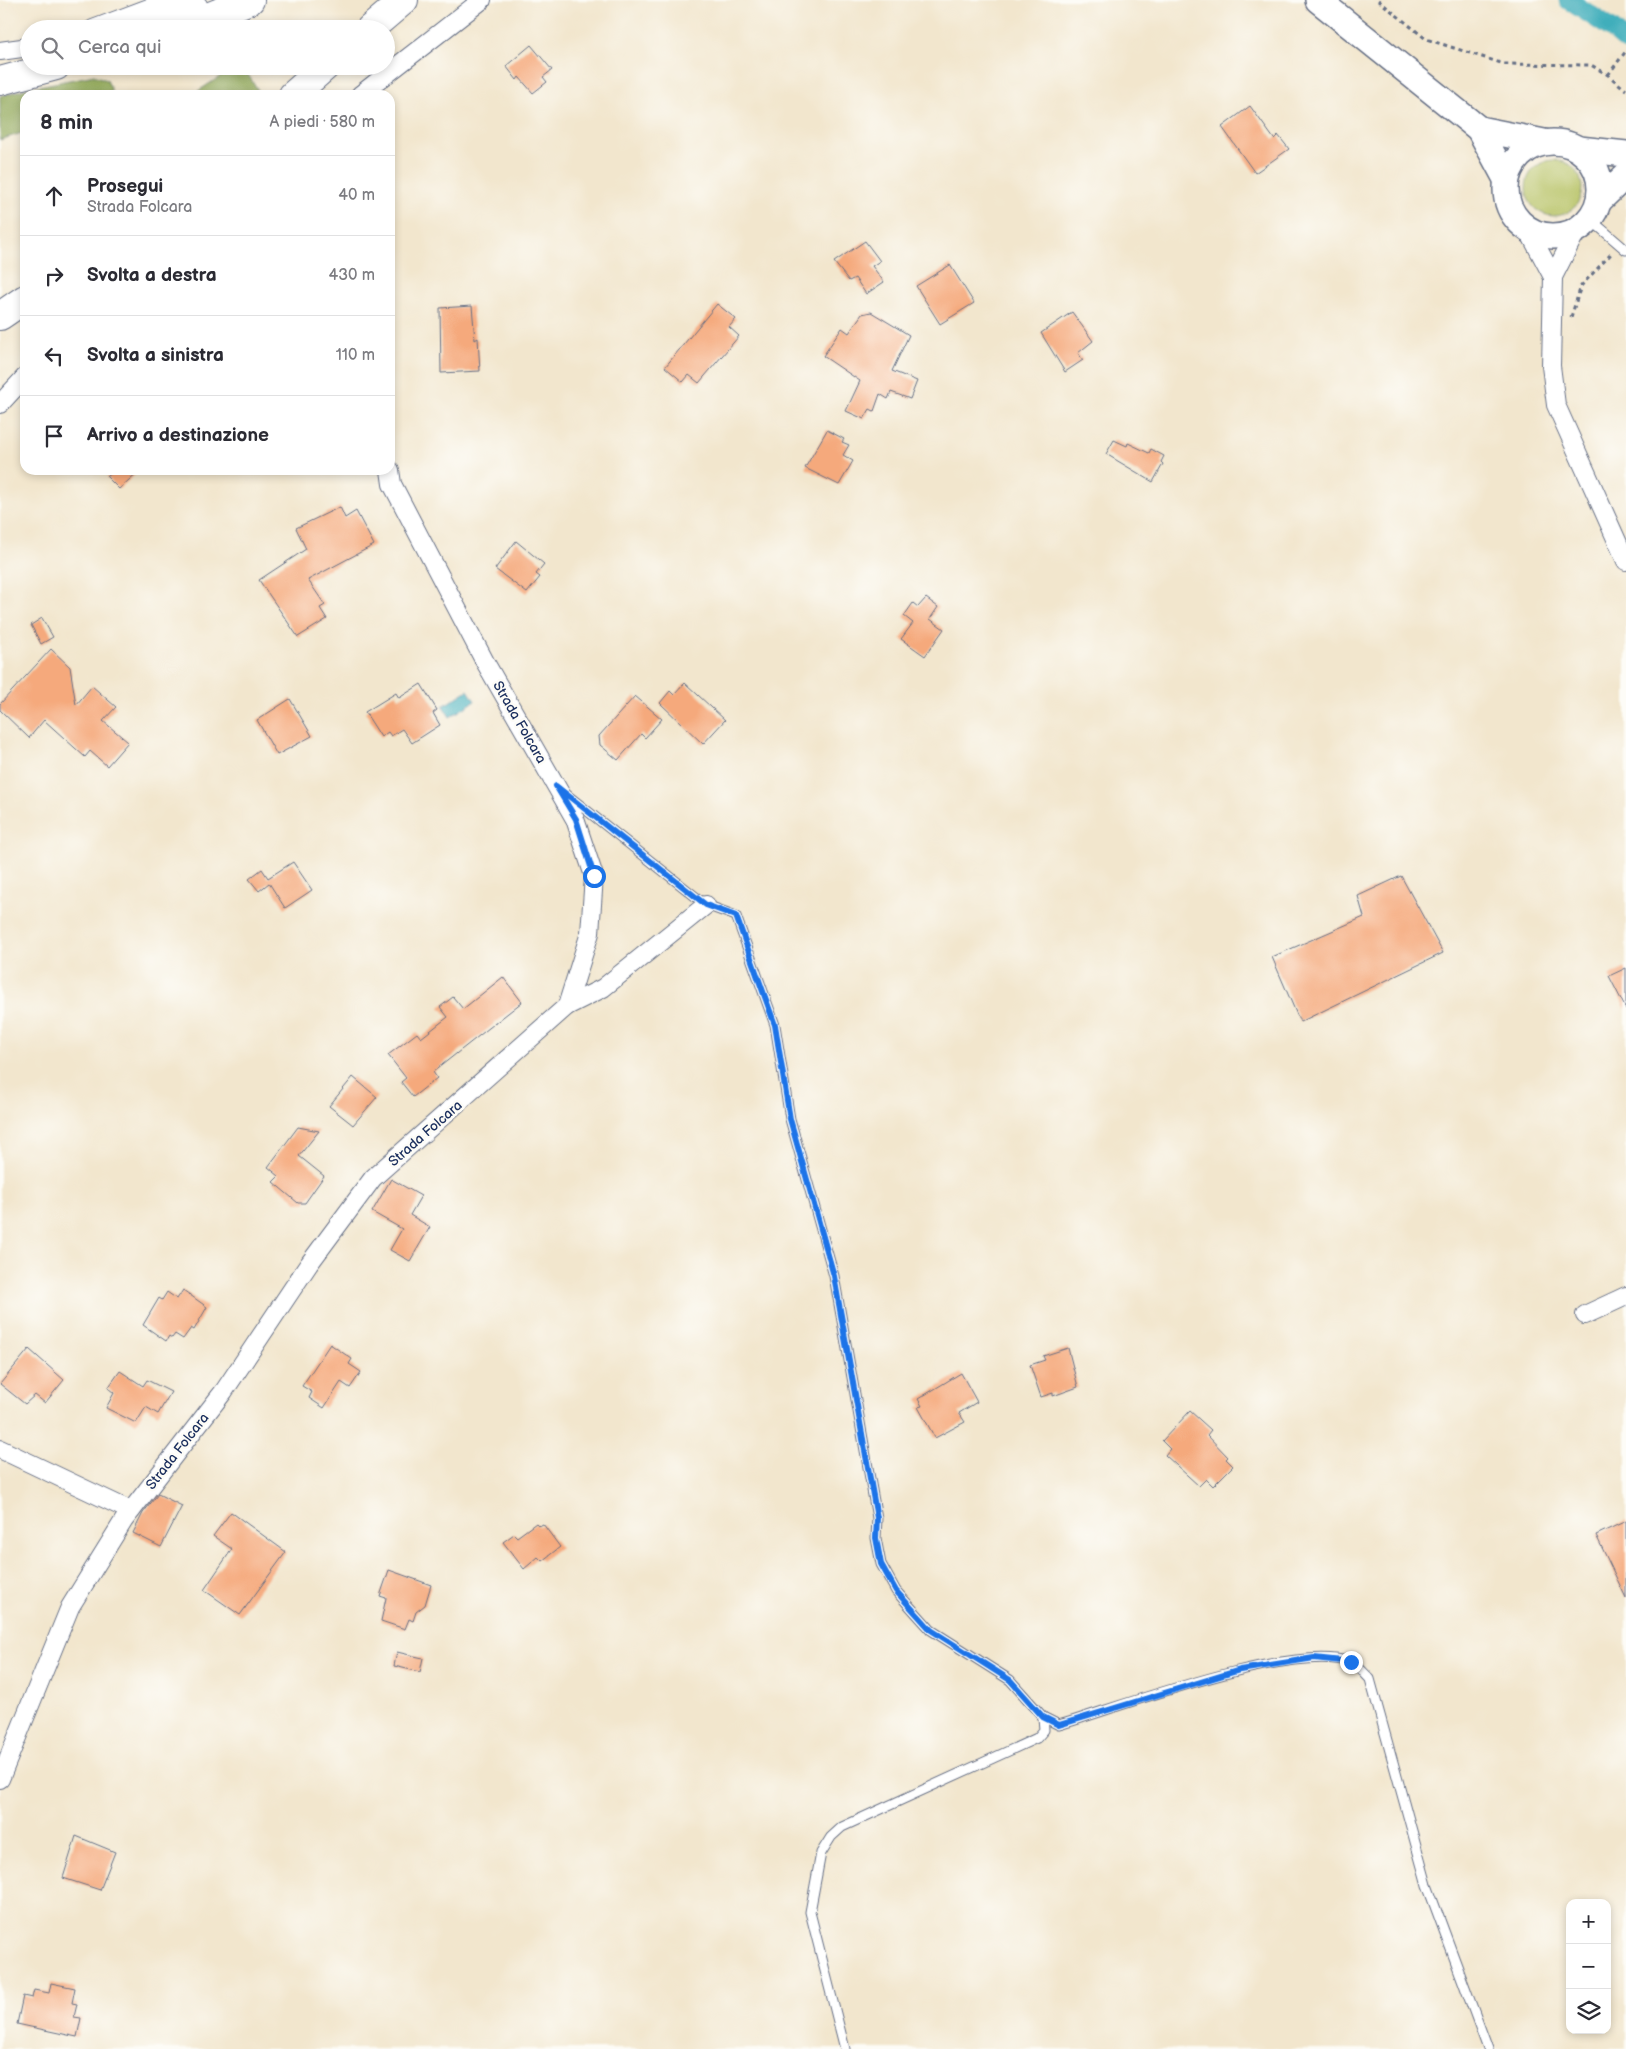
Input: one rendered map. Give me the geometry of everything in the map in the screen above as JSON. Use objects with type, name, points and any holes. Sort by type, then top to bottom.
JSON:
[{"type":"highway","points":[[166,20],[214,0]]},
{"type":"highway","points":[[200,20],[250,0]]},
{"type":"highway","points":[[381,20],[404,0]]},
{"type":"highway","points":[[0,81],[22,75]]},
{"type":"highway","points":[[299,90],[316,75]]},
{"type":"highway","points":[[0,316],[20,302]]},
{"type":"street","points":[[117,20],[170,0]]},
{"type":"street","points":[[395,68],[482,0]]},
{"type":"street","points":[[1318,0],[1479,129],[1506,179]]},
{"type":"street","points":[[0,50],[10,51],[20,49]]},
{"type":"street","points":[[366,90],[386,75]]},
{"type":"street","points":[[1479,129],[1544,142],[1562,142],[1579,149],[1626,154]]},
{"type":"street","points":[[1544,142],[1530,147],[1519,155],[1511,166],[1506,179],[1505,193],[1509,207],[1516,219],[1527,228],[1539,234],[1553,236],[1589,217],[1601,186],[1598,172],[1590,159],[1579,149]]},
{"type":"street","points":[[1553,277],[1589,217],[1626,174]]},
{"type":"street","points":[[1527,228],[1553,277],[1551,366],[1556,405],[1626,561]]},
{"type":"street","points":[[0,404],[20,382]]},
{"type":"street","name":"Strada Folcara","points":[[0,1779],[70,1607],[131,1511],[224,1391],[309,1264],[373,1178],[566,1006],[590,933],[594,876],[576,819],[485,662],[392,484],[391,475]]},
{"type":"street","points":[[566,1006],[603,988],[706,905]]},
{"type":"street","points":[[1586,1315],[1626,1296]]},
{"type":"street","points":[[0,1449],[131,1511]]},
{"type":"lane","points":[[1589,217],[1626,250]]},
{"type":"lane","points":[[556,786],[706,905],[736,916],[775,1025],[790,1119],[834,1276],[877,1518],[876,1538],[881,1564],[896,1591],[931,1630],[1010,1680],[1043,1717],[1059,1725],[1240,1670],[1314,1658],[1351,1662],[1370,1680],[1427,1885],[1488,2049]]},
{"type":"lane","points":[[845,2049],[810,1912],[821,1853],[831,1837],[842,1827],[1037,1738],[1044,1730],[1043,1717]]},
{"type":"path","points":[[1378,0],[1426,39],[1504,64],[1591,65],[1608,74],[1626,90]]},
{"type":"path","points":[[1608,74],[1626,51]]},
{"type":"path","points":[[1570,319],[1581,286],[1614,251]]},
{"type":"green space","points":[[94,75],[107,80],[112,90],[22,90]]},
{"type":"green space","points":[[222,75],[248,75],[258,90],[200,90]]},
{"type":"green space","points":[[20,90],[20,134],[0,140],[0,96]]},
{"type":"green space","points":[[1554,160],[1565,162],[1574,168],[1580,177],[1582,188],[1580,199],[1574,208],[1565,214],[1554,216],[1543,214],[1534,208],[1528,199],[1526,188],[1528,177],[1534,168],[1543,162]]},
{"type":"water","points":[[468,690],[475,701],[450,717],[443,706]]},
{"type":"building","points":[[531,45],[552,70],[543,77],[547,82],[533,93],[519,77],[517,80],[506,66]]},
{"type":"building","points":[[1250,106],[1274,139],[1278,135],[1289,149],[1255,173],[1222,127]]},
{"type":"building","points":[[865,241],[880,261],[872,266],[884,282],[866,294],[855,278],[849,281],[834,262]]},
{"type":"building","points":[[950,265],[974,303],[940,324],[916,286]]},
{"type":"building","points":[[717,304],[736,319],[729,327],[739,336],[699,383],[689,375],[683,382],[665,367]]},
{"type":"building","points":[[472,306],[475,340],[478,338],[480,371],[441,373],[440,308]]},
{"type":"building","points":[[871,312],[909,335],[892,371],[917,381],[910,399],[891,392],[888,399],[880,394],[874,411],[870,409],[864,419],[846,411],[860,381],[823,356],[842,328],[849,333],[862,314]]},
{"type":"building","points":[[1072,312],[1093,341],[1078,353],[1083,360],[1065,372],[1041,333]]},
{"type":"building","points":[[827,430],[844,439],[842,442],[849,445],[843,455],[853,461],[839,485],[805,468]]},
{"type":"building","points":[[1114,440],[1127,446],[1128,443],[1149,453],[1151,449],[1164,456],[1161,462],[1163,464],[1153,482],[1106,454]]},
{"type":"building","points":[[109,475],[134,475],[119,489],[107,477]]},
{"type":"building","points":[[340,507],[345,518],[356,511],[374,545],[308,580],[325,605],[320,608],[327,619],[298,637],[259,580],[306,549],[296,528]]},
{"type":"building","points":[[516,541],[544,564],[536,574],[540,577],[527,593],[495,569]]},
{"type":"building","points":[[926,598],[938,607],[930,619],[944,629],[925,656],[901,639],[913,623],[904,616],[913,603],[918,607]]},
{"type":"building","points":[[42,618],[53,637],[41,644],[31,625]]},
{"type":"building","points":[[51,649],[70,667],[76,705],[92,686],[116,707],[103,721],[128,742],[107,766],[90,751],[85,757],[44,720],[29,738],[0,710],[0,704]]},
{"type":"building","points":[[685,683],[725,720],[703,744],[660,703],[670,691],[674,695]]},
{"type":"building","points":[[421,684],[437,710],[433,713],[440,725],[412,743],[402,729],[391,736],[388,732],[381,737],[365,712],[396,693],[399,698]]},
{"type":"building","points":[[635,696],[662,719],[645,738],[641,734],[618,760],[600,745],[599,736]]},
{"type":"building","points":[[290,699],[312,736],[277,755],[257,720]]},
{"type":"building","points":[[293,862],[312,890],[285,908],[269,883],[259,891],[249,879],[262,869],[268,878]]},
{"type":"building","points":[[1401,876],[1443,953],[1300,1022],[1272,957],[1364,917],[1358,896]]},
{"type":"building","points":[[1626,968],[1626,1009],[1609,976]]},
{"type":"building","points":[[503,977],[522,1002],[433,1072],[437,1078],[413,1097],[401,1082],[406,1078],[388,1055],[417,1033],[421,1038],[448,1017],[440,1007],[453,997],[463,1009]]},
{"type":"building","points":[[353,1077],[377,1097],[353,1125],[329,1106]]},
{"type":"building","points":[[298,1127],[319,1131],[299,1156],[324,1176],[305,1203],[298,1203],[273,1182],[279,1176],[268,1167]]},
{"type":"building","points":[[391,1179],[421,1196],[410,1215],[430,1227],[410,1261],[390,1250],[402,1229],[372,1212]]},
{"type":"building","points":[[183,1290],[207,1307],[194,1330],[191,1328],[183,1339],[175,1334],[172,1338],[169,1336],[166,1341],[143,1325],[159,1298],[162,1300],[167,1292],[177,1299]]},
{"type":"building","points":[[330,1344],[352,1359],[349,1364],[361,1372],[350,1388],[341,1382],[324,1408],[309,1398],[312,1392],[302,1386]]},
{"type":"building","points":[[1068,1348],[1078,1387],[1053,1396],[1053,1393],[1041,1397],[1030,1365],[1045,1360],[1043,1356]]},
{"type":"building","points":[[29,1349],[64,1380],[45,1403],[35,1395],[25,1404],[0,1384]]},
{"type":"building","points":[[120,1371],[143,1386],[147,1380],[171,1392],[158,1414],[146,1407],[136,1423],[106,1408],[114,1393],[108,1388]]},
{"type":"building","points":[[961,1373],[977,1402],[959,1413],[965,1422],[935,1438],[918,1407],[922,1406],[918,1399]]},
{"type":"building","points":[[1190,1411],[1211,1430],[1207,1435],[1228,1457],[1226,1459],[1233,1466],[1213,1486],[1206,1479],[1199,1486],[1165,1455],[1170,1449],[1162,1441]]},
{"type":"building","points":[[158,1494],[182,1506],[161,1547],[133,1533],[143,1513]]},
{"type":"building","points":[[231,1512],[286,1552],[240,1615],[204,1590],[232,1549],[213,1536]]},
{"type":"building","points":[[1626,1521],[1626,1598],[1596,1535]]},
{"type":"building","points":[[536,1523],[539,1526],[543,1524],[560,1547],[542,1561],[538,1557],[524,1569],[503,1542],[514,1534],[517,1537]]},
{"type":"building","points":[[389,1570],[431,1585],[425,1605],[416,1612],[413,1621],[409,1619],[405,1629],[381,1621],[386,1598],[380,1596]]},
{"type":"building","points":[[397,1652],[423,1658],[420,1672],[394,1666]]},
{"type":"building","points":[[76,1836],[115,1852],[100,1890],[63,1878]]},
{"type":"building","points":[[51,1983],[75,1988],[72,2003],[77,2004],[74,2017],[81,2018],[77,2037],[17,2024],[23,1996],[32,1998],[34,1990],[49,1993]]},
{"type":"waterway","points":[[1568,0],[1612,29],[1626,41]]},
{"type":"route","points":[[594,876],[576,819],[556,786],[706,905],[736,916],[775,1025],[790,1119],[834,1276],[877,1518],[876,1538],[881,1564],[896,1591],[931,1630],[1010,1680],[1043,1717],[1059,1725],[1240,1670],[1314,1658],[1351,1662]]}]
